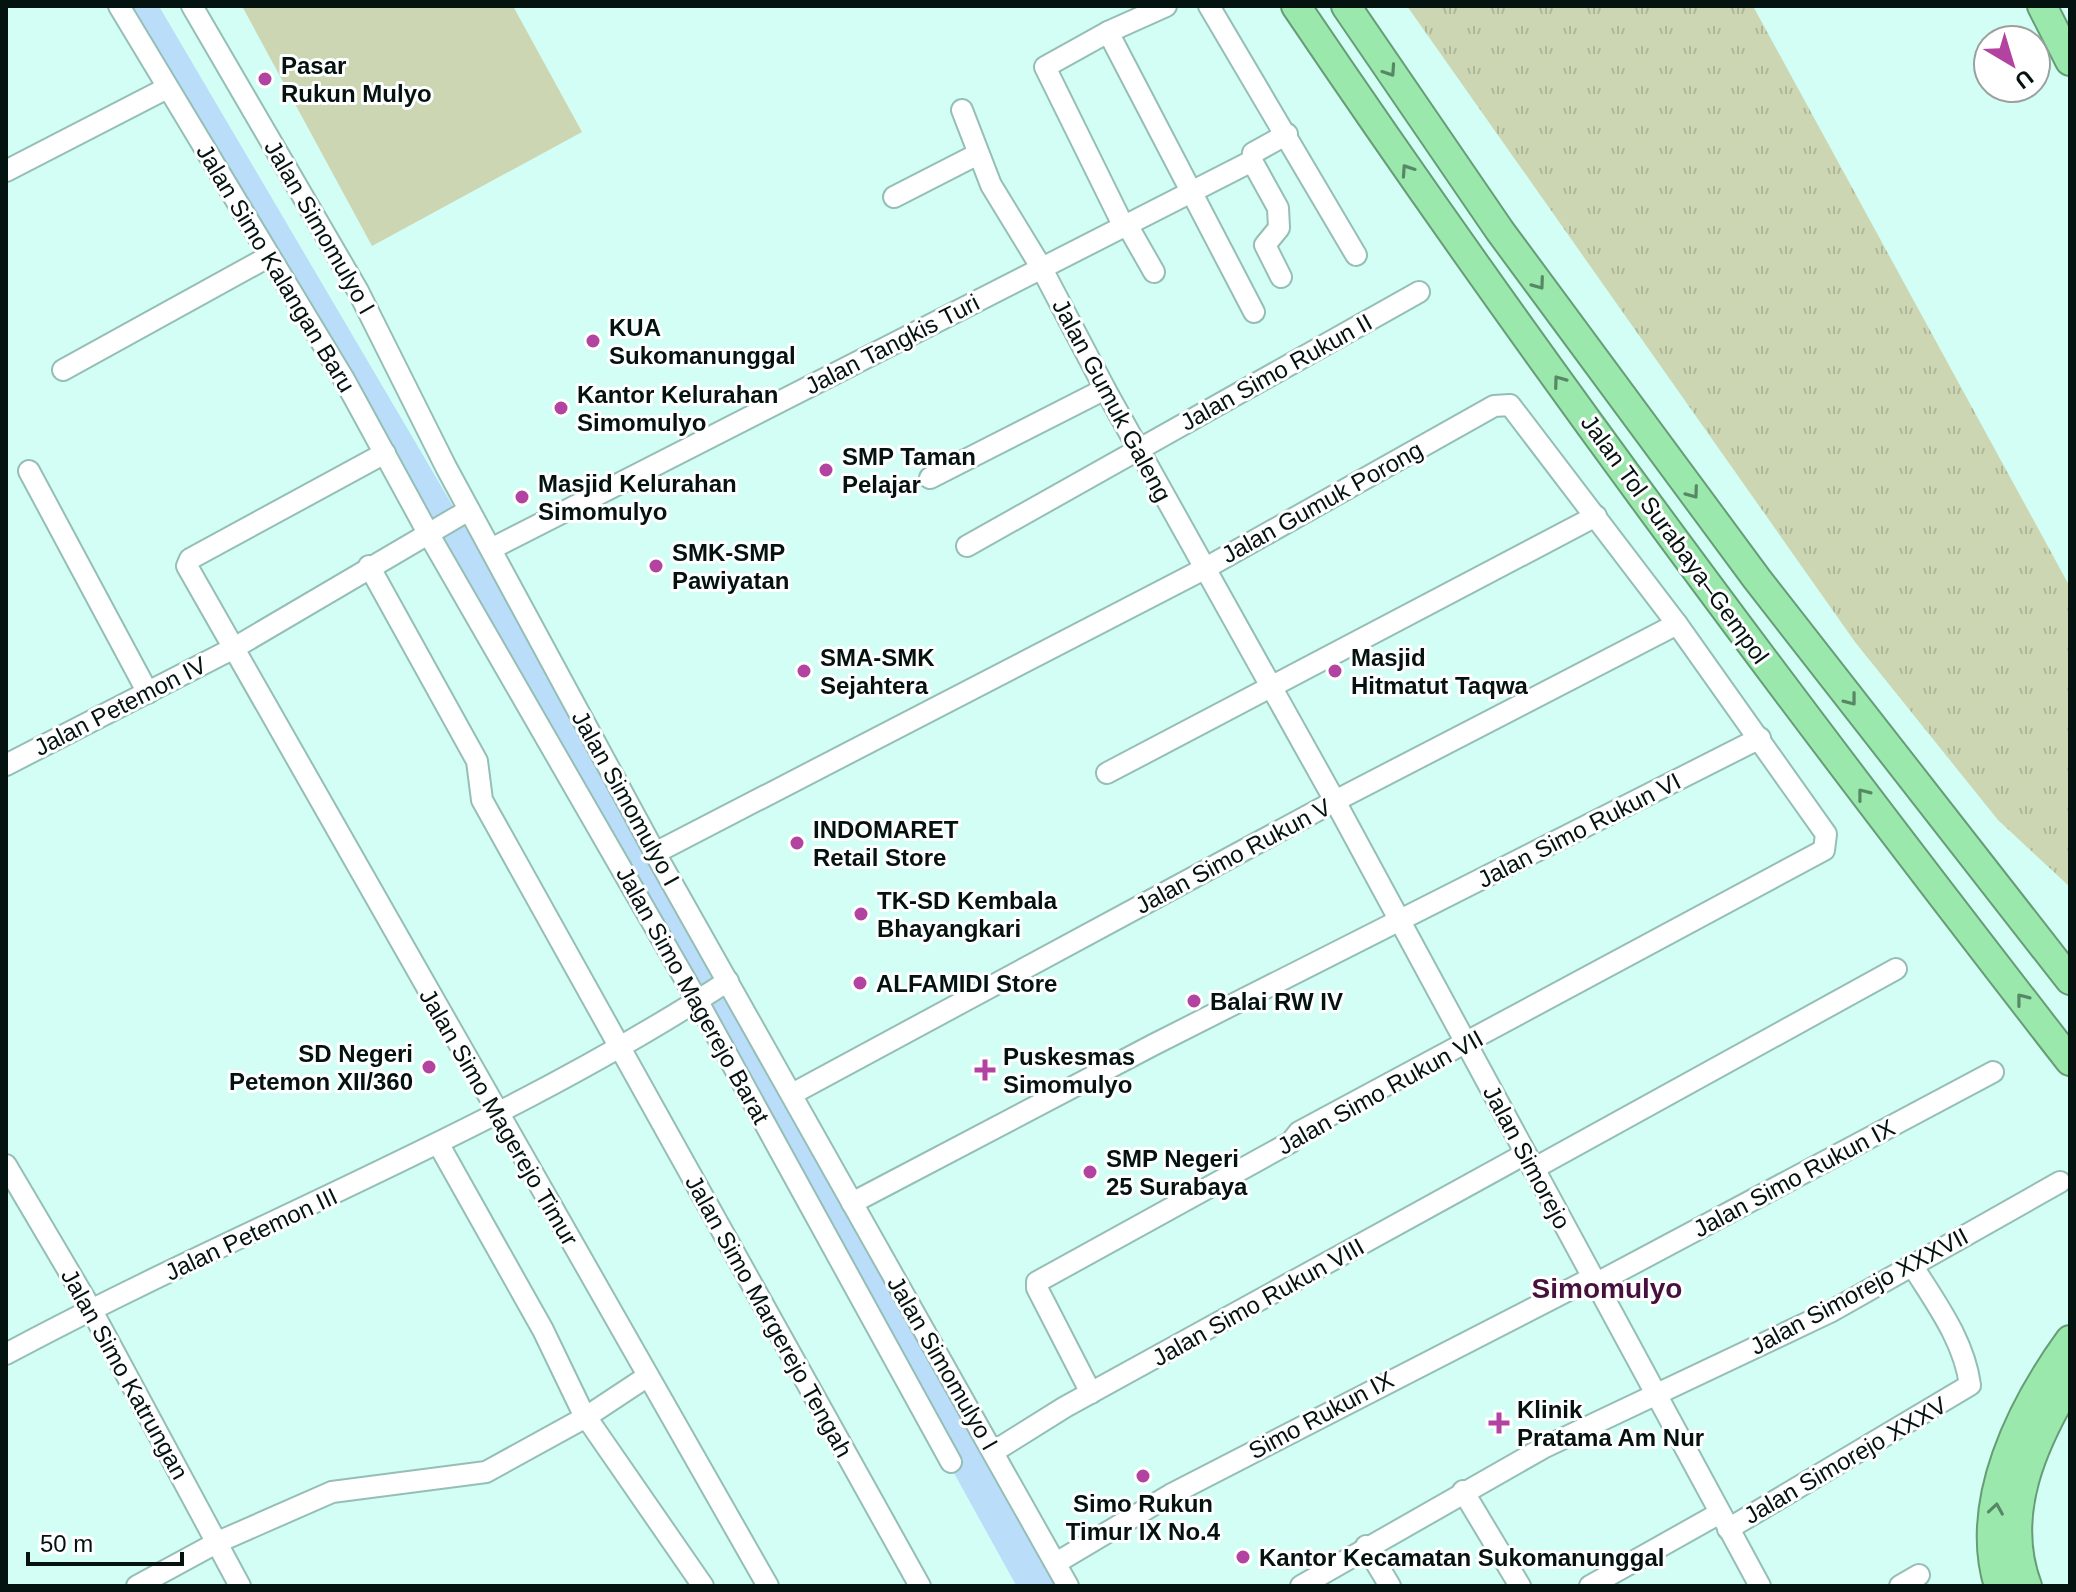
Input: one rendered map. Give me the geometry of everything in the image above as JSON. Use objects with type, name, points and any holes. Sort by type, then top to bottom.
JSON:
[{"type":"highway","name":"Jalan Tol Surabaya–Gempol","points":[[1296,6],[1440,219],[1817,734],[2070,1061]]},
{"type":"highway","name":"Jalan Tol Surabaya–Gempol","points":[[1346,6],[1500,231],[1748,567],[2058,954],[2070,980]]},
{"type":"highway","points":[[2042,6],[2070,61]]},
{"type":"highway","points":[[1999,1586],[1993,1526],[2002,1474],[2022,1419],[2049,1369],[2070,1340]]},
{"type":"highway","points":[[2027,1586],[2017,1537],[2022,1480],[2047,1419],[2070,1381]]},
{"type":"street","name":"Jalan Simo Kalangan Baru","points":[[119,6],[431,531]]},
{"type":"street","name":"Jalan Simomulyo I","points":[[192,6],[358,291],[463,513],[491,549],[726,982],[1068,1586]]},
{"type":"street","points":[[1154,272],[1124,224],[1045,67],[1108,32],[1166,6]]},
{"type":"street","points":[[1209,6],[1356,255]]},
{"type":"street","points":[[1108,32],[1254,312]]},
{"type":"street","points":[[6,171],[167,88]]},
{"type":"street","name":"Jalan Gumuk Galeng","points":[[962,110],[991,185],[1041,267],[1105,389],[1271,687]]},
{"type":"street","name":"Jalan Tangkis Turi","points":[[491,549],[1252,161],[1254,152],[1287,134]]},
{"type":"street","points":[[894,197],[978,154]]},
{"type":"street","points":[[1252,161],[1278,208],[1279,228],[1265,245],[1281,277]]},
{"type":"street","points":[[63,370],[268,257]]},
{"type":"street","name":"Jalan Simo Rukun II","points":[[967,546],[1419,292]]},
{"type":"street","points":[[930,478],[1105,389]]},
{"type":"street","name":"Jalan Gumuk Porong","points":[[655,853],[1204,569],[1504,403],[1510,405],[1677,624],[1760,738],[1828,841]]},
{"type":"street","name":"Jalan Simo Magerejo Timur","points":[[385,453],[187,562],[497,1116],[768,1586]]},
{"type":"street","points":[[29,471],[148,693]]},
{"type":"street","name":"Jalan Petemon IV","points":[[6,765],[234,648],[463,513]]},
{"type":"street","points":[[1107,773],[1596,516]]},
{"type":"street","name":"Jalan Simo Magerejo Barat","points":[[431,531],[699,999],[951,1462]]},
{"type":"street","name":"Jalan Simo Margerejo Tengah","points":[[369,566],[477,761],[482,800],[920,1586]]},
{"type":"street","name":"Jalan Simo Rukun V","points":[[792,1094],[1335,801],[1677,624]]},
{"type":"street","name":"Jalan Simorejo","points":[[1271,687],[1760,1586]]},
{"type":"street","name":"Jalan Simo Rukun VI","points":[[852,1203],[1397,921],[1760,738]]},
{"type":"street","name":"Jalan Simo Rukun VII","points":[[1091,1393],[1037,1288],[1037,1282],[1291,1142],[1299,1132],[1824,850],[1828,841]]},
{"type":"street","name":"Jalan Simo Rukun VIII","points":[[993,1452],[1091,1393],[1896,969]]},
{"type":"street","name":"Jalan Petemon III","points":[[6,1354],[91,1309],[497,1116],[726,982]]},
{"type":"street","name":"Jalan Simo Rukun IX","points":[[1594,1281],[1993,1072]]},
{"type":"street","points":[[439,1145],[530,1306],[586,1417],[703,1586]]},
{"type":"street","name":"Jalan Simo Katrungan","points":[[6,1165],[91,1309],[240,1586]]},
{"type":"street","name":"Jalan Simorejo XXXVII","points":[[1301,1586],[1463,1491],[1830,1312],[2060,1182]]},
{"type":"street","name":"Jalan Simorejo XXXV","points":[[1724,1521],[1970,1385],[1963,1356],[1949,1324],[1912,1265]]},
{"type":"street","name":"Simo Rukun IX","points":[[1056,1563],[1170,1495],[1594,1281]]},
{"type":"street","points":[[137,1586],[218,1542],[332,1492],[486,1472],[586,1417],[648,1376]]},
{"type":"street","points":[[1463,1491],[1520,1586]]},
{"type":"street","points":[[1590,1586],[1724,1521]]},
{"type":"street","points":[[1366,1546],[1390,1586]]},
{"type":"street","points":[[1900,1586],[1919,1575]]},
{"type":"green space","points":[[242,6],[513,6],[582,132],[372,246]]},
{"type":"green space","points":[[1407,6],[1753,6],[2070,587],[2070,887],[1998,820],[1855,642]]},
{"type":"waterway","points":[[138,6],[559,722],[1037,1586]]},
{"type":"place","name":"Pasar Rukun Mulyo","points":[[265,79]]},
{"type":"place","name":"KUA Sukomanunggal","points":[[593,341]]},
{"type":"place","name":"Kantor Kelurahan Simomulyo","points":[[561,408]]},
{"type":"place","name":"SMP Taman Pelajar","points":[[826,470]]},
{"type":"place","name":"Masjid Kelurahan Simomulyo","points":[[522,497]]},
{"type":"place","name":"SMK-SMP Pawiyatan","points":[[656,566]]},
{"type":"place","name":"SMA-SMK Sejahtera","points":[[804,671]]},
{"type":"place","name":"Masjid Hitmatut Taqwa","points":[[1335,671]]},
{"type":"place","name":"INDOMARET Retail Store","points":[[797,843]]},
{"type":"place","name":"TK-SD Kembala Bhayangkari","points":[[861,914]]},
{"type":"place","name":"ALFAMIDI Store","points":[[860,983]]},
{"type":"place","name":"Balai RW IV","points":[[1194,1001]]},
{"type":"place","name":"SD Negeri Petemon XII/360","points":[[429,1067]]},
{"type":"place","name":"Puskesmas Simomulyo","points":[[985,1070]]},
{"type":"place","name":"SMP Negeri 25 Surabaya","points":[[1090,1172]]},
{"type":"place","name":"Klinik Pratama Am Nur","points":[[1499,1423]]},
{"type":"place","name":"Simo Rukun Timur IX No.4","points":[[1143,1476]]},
{"type":"place","name":"Kantor Kecamatan Sukomanunggal","points":[[1243,1557]]},
{"type":"district","name":"Simomulyo","points":[[1607,1288]]}]
